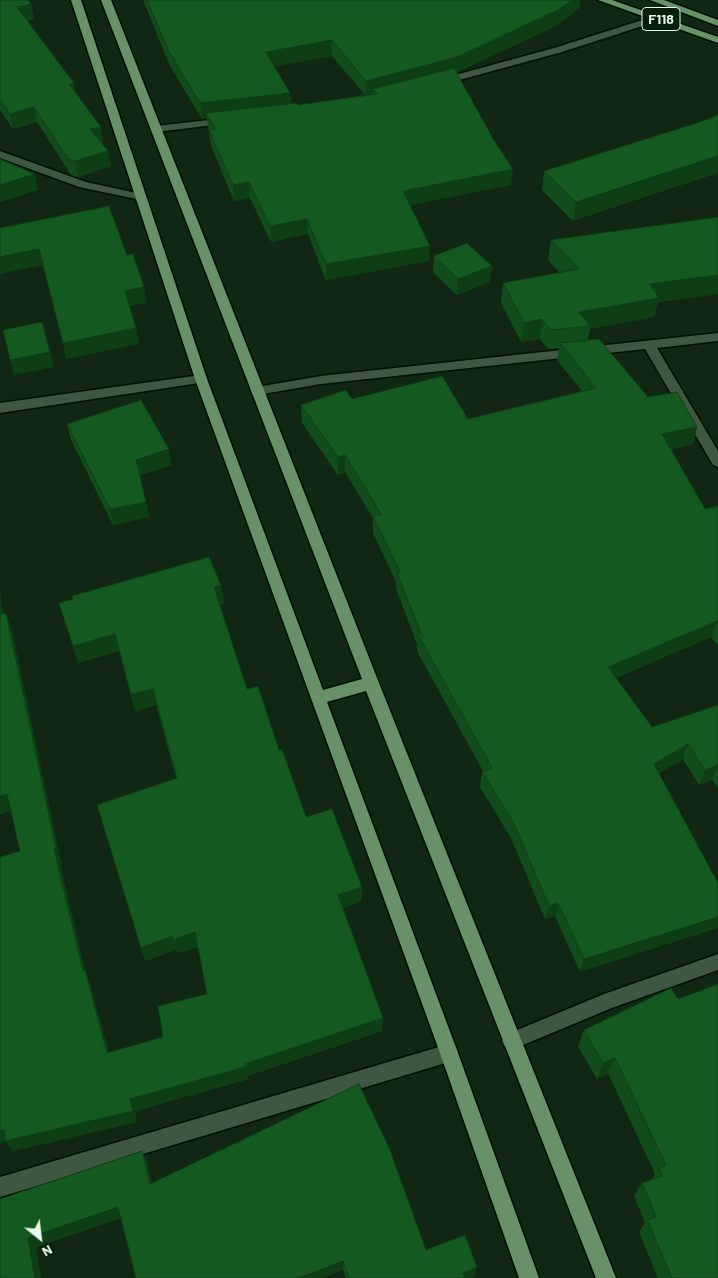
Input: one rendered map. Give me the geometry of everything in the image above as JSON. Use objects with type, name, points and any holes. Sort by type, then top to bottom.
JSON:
[{"type":"main road","points":[[76,0],[201,379],[530,1278]]},
{"type":"main road","points":[[106,0],[256,391],[606,1278]]},
{"type":"main road","name":"F118","points":[[603,0],[718,40]]},
{"type":"main road","name":"F118","points":[[655,0],[718,22]]},
{"type":"main road","points":[[318,698],[371,683]]},
{"type":"street","points":[[426,86],[558,50],[658,18]]},
{"type":"street","points":[[156,129],[242,120]]},
{"type":"street","points":[[0,154],[83,185],[141,197]]},
{"type":"street","points":[[256,391],[321,380],[718,336]]},
{"type":"street","points":[[649,345],[718,462]]},
{"type":"street","points":[[0,408],[201,379]]},
{"type":"street","points":[[511,1041],[610,1000],[718,962]]},
{"type":"street","points":[[0,1187],[449,1053]]},
{"type":"building","points":[[0,0],[28,0],[31,4],[17,7],[74,83],[69,84],[101,127],[90,129],[108,151],[75,161],[68,159],[34,107],[10,114],[0,100]]},
{"type":"building","points":[[147,0],[572,0],[558,10],[457,57],[366,81],[332,40],[266,52],[290,93],[200,103],[168,50]]},
{"type":"building","points":[[454,68],[495,142],[513,169],[403,191],[430,246],[326,264],[307,219],[270,226],[249,182],[233,185],[209,130],[216,129],[206,113],[297,103],[298,105],[377,94],[373,89]]},
{"type":"building","points":[[718,115],[718,156],[576,202],[544,171],[697,123]]},
{"type":"building","points":[[0,159],[35,174],[0,185]]},
{"type":"building","points":[[109,206],[127,255],[133,254],[144,287],[125,291],[136,328],[63,343],[39,249],[0,257],[0,228]]},
{"type":"building","points":[[718,217],[718,275],[650,284],[659,298],[579,312],[590,326],[551,330],[542,319],[524,323],[503,283],[579,269],[551,240]]},
{"type":"building","points":[[467,243],[492,266],[458,279],[434,256]]},
{"type":"building","points":[[42,322],[50,352],[10,360],[3,330]]},
{"type":"building","points":[[599,339],[648,397],[677,392],[697,427],[662,434],[705,509],[718,506],[718,623],[717,621],[608,667],[652,727],[718,705],[718,765],[705,770],[688,744],[654,764],[718,883],[718,917],[584,959],[558,903],[549,906],[514,824],[482,772],[492,768],[418,635],[421,634],[397,573],[400,572],[373,516],[381,514],[345,455],[338,457],[301,405],[346,390],[352,399],[442,376],[468,419],[596,388],[560,343]]},
{"type":"building","points":[[141,400],[169,449],[136,460],[146,502],[110,509],[67,424]]},
{"type":"building","points":[[209,557],[221,585],[214,587],[247,689],[258,686],[279,750],[282,749],[306,817],[332,809],[362,887],[338,895],[383,1018],[245,1064],[245,1067],[130,1099],[133,1111],[5,1141],[5,1130],[0,1131],[0,857],[20,851],[7,794],[0,796],[0,615],[6,613],[56,848],[54,849],[83,971],[85,970],[107,1053],[163,1037],[158,1006],[207,994],[195,932],[173,940],[172,936],[141,948],[97,805],[177,778],[153,689],[131,694],[115,634],[73,646],[59,603],[73,599],[72,596]]},
{"type":"building","points":[[718,984],[718,1278],[672,1278],[647,1220],[656,1217],[642,1183],[662,1176],[659,1168],[666,1165],[615,1058],[603,1063],[584,1030],[671,988],[678,999]]},
{"type":"building","points":[[359,1084],[390,1150],[426,1250],[465,1235],[477,1267],[463,1273],[465,1278],[349,1278],[343,1261],[299,1278],[136,1278],[118,1207],[28,1238],[35,1278],[0,1278],[0,1199],[142,1151],[150,1184]]}]
